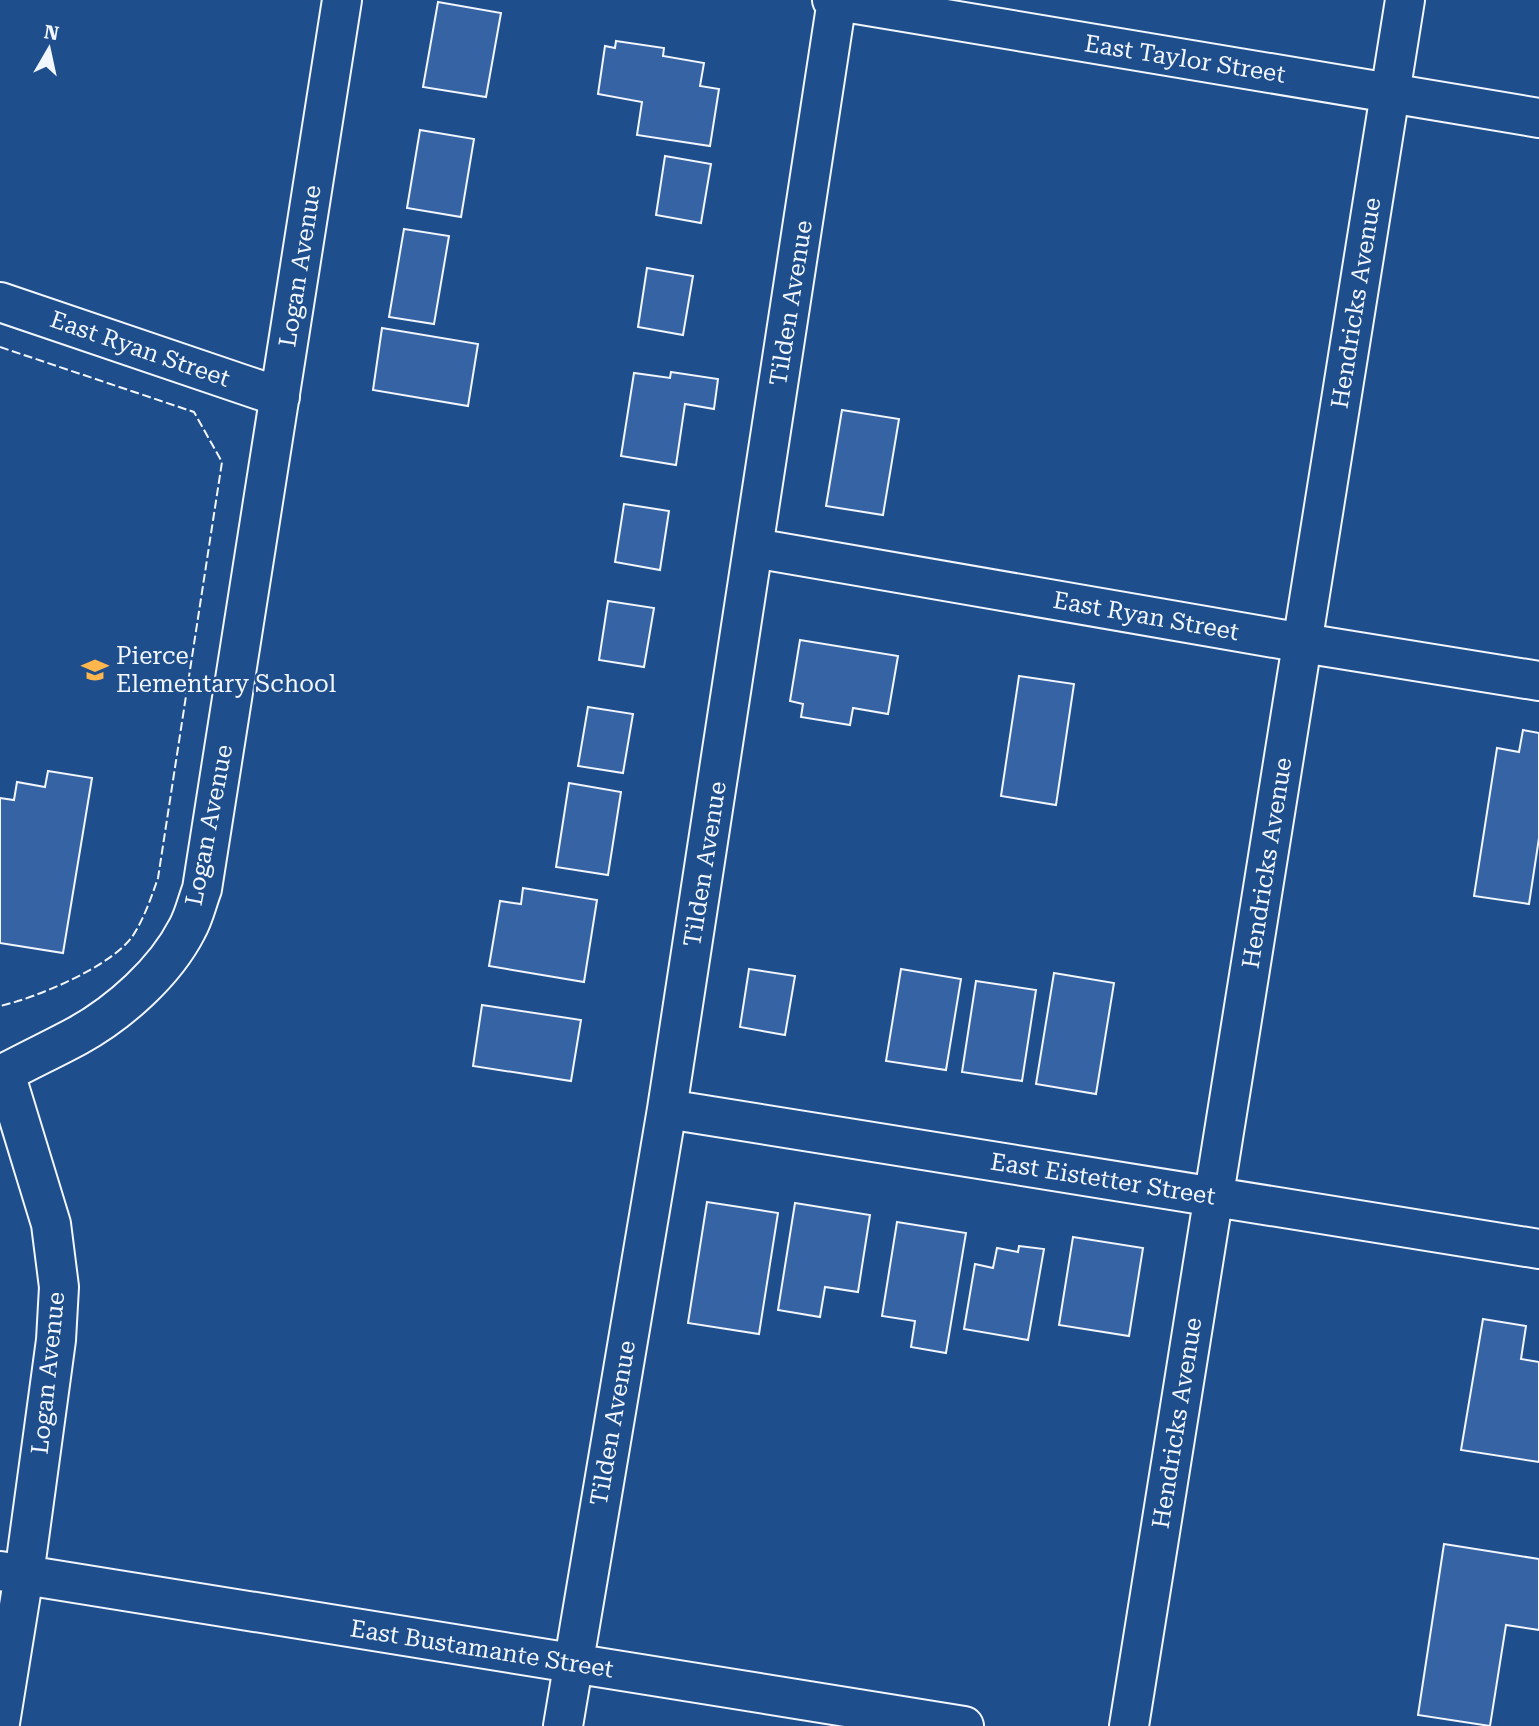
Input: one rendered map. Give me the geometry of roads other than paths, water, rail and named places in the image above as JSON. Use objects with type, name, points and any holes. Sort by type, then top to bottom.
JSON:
[{"type":"street","name":"Logan Avenue","points":[[0,1723],[12,1573],[56,1340],[59,1287],[51,1224],[3,1072],[79,1035],[141,987],[168,960],[188,928],[202,889],[342,0]]},
{"type":"street","name":"East Taylor Street","points":[[832,0],[1539,118]]},
{"type":"street","name":"Tilden Avenue","points":[[563,1726],[667,1109],[837,0]]},
{"type":"street","name":"Hendricks Avenue","points":[[1129,1726],[1405,0]]},
{"type":"street","name":"East Ryan Street","points":[[0,302],[280,397]]},
{"type":"street","name":"East Ryan Street","points":[[754,548],[1539,681]]},
{"type":"street","name":"East Eistetter Street","points":[[667,1109],[1539,1249]]},
{"type":"street","name":"East Bustamante Street","points":[[12,1573],[964,1726]]},
{"type":"place","name":"Pierce Elementary School","points":[[95,670]]}]
